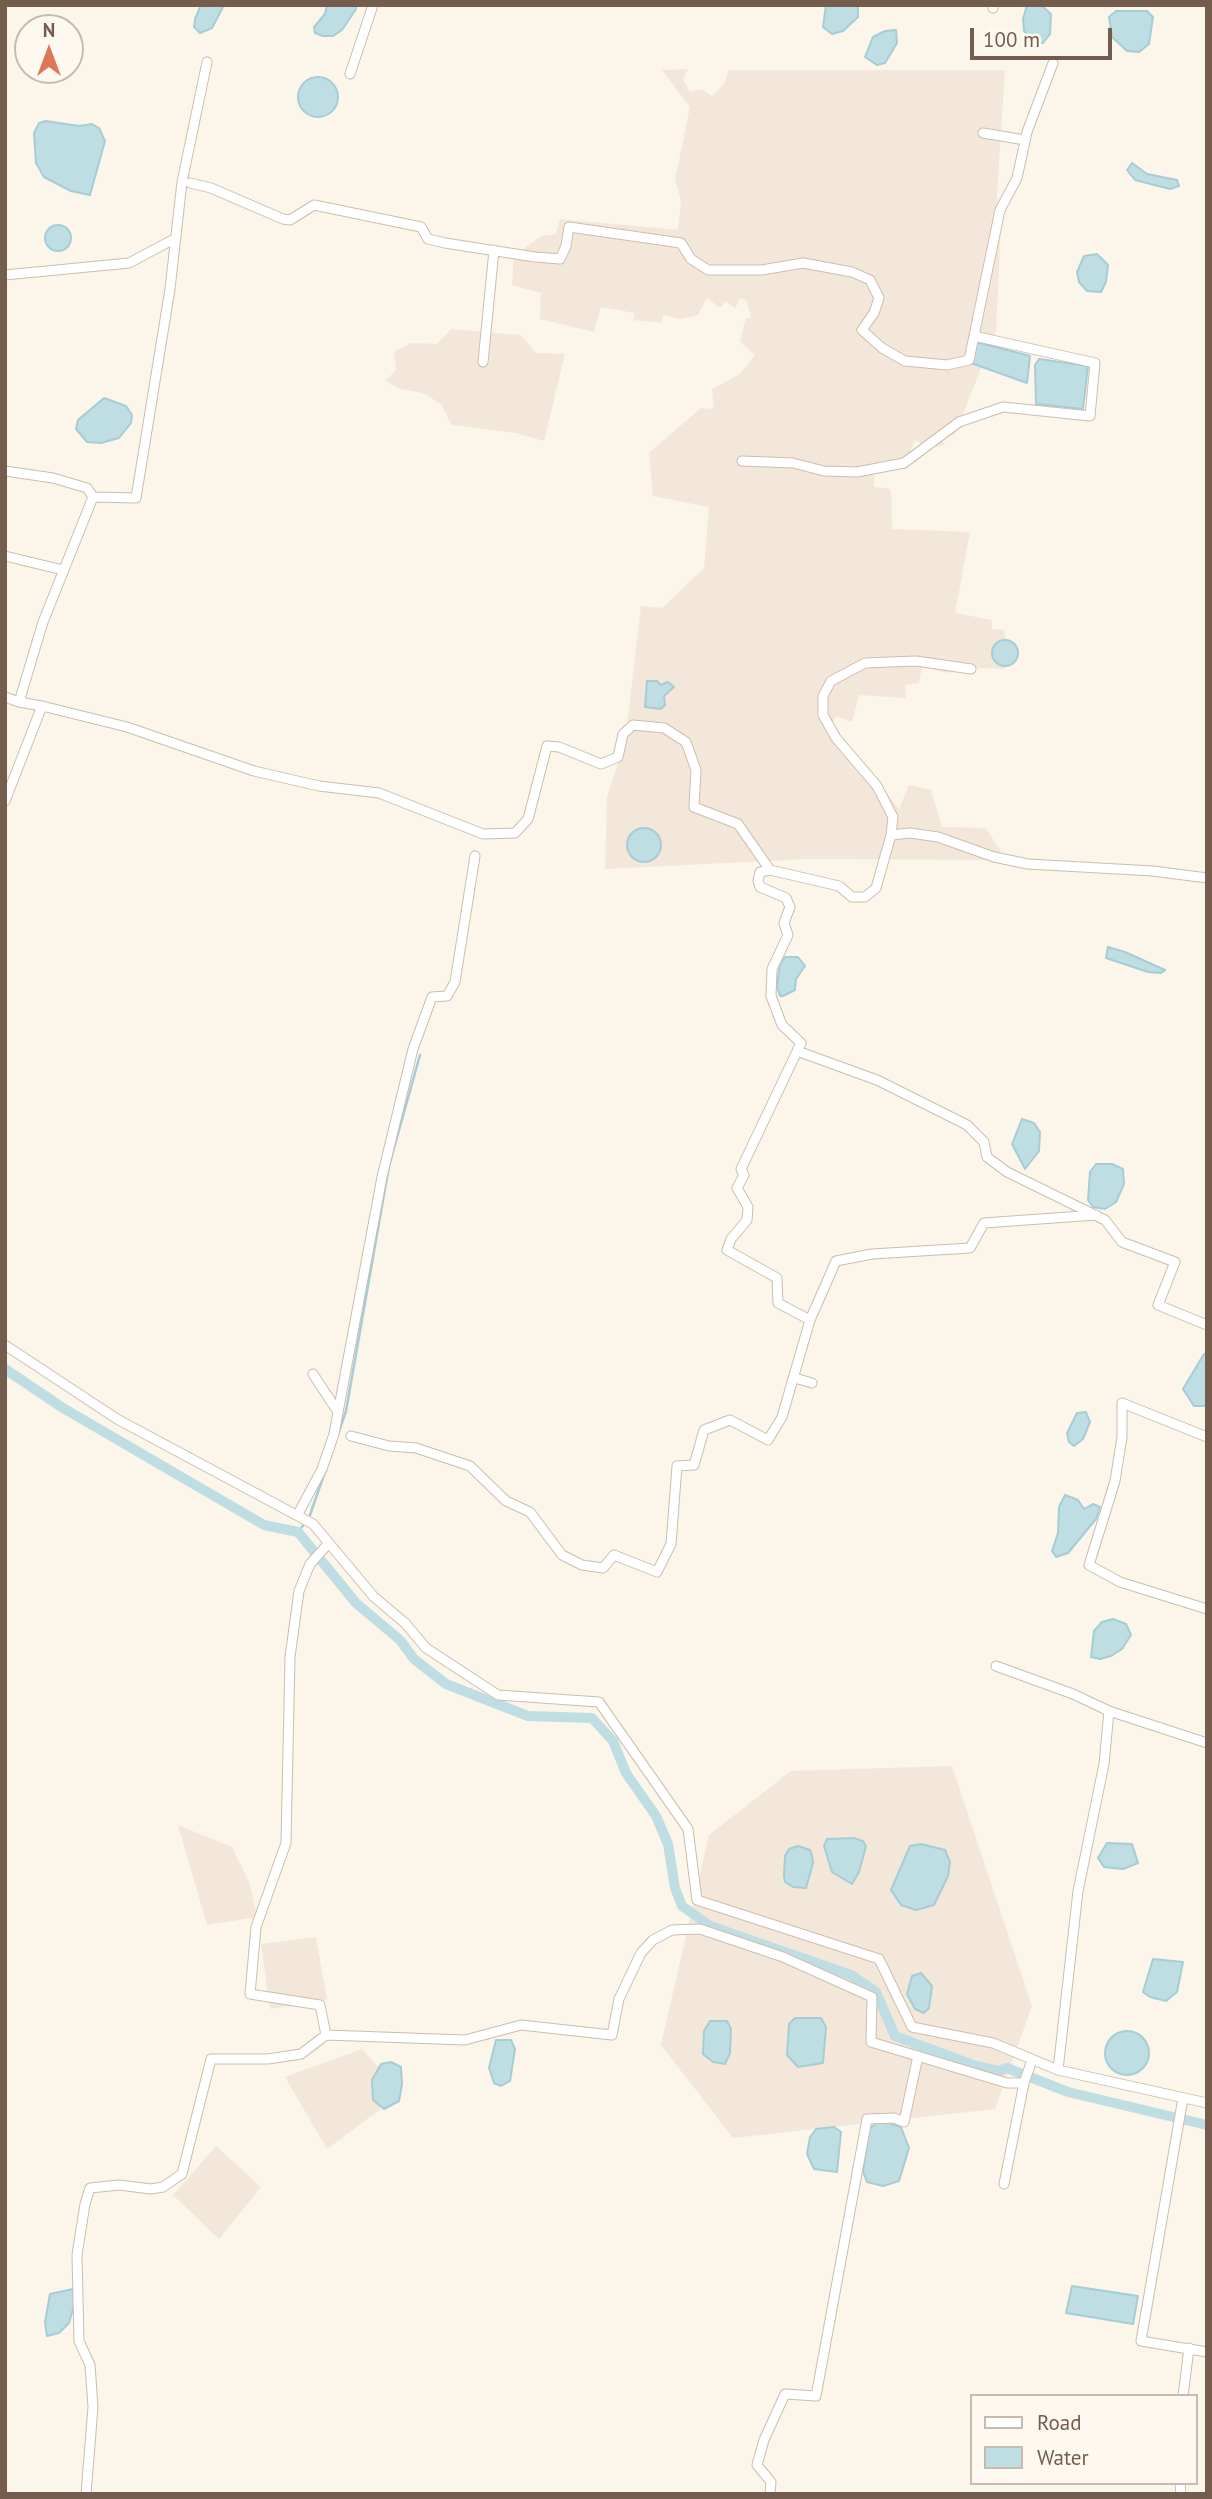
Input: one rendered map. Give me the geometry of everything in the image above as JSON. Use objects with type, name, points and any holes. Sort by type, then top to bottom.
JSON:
[{"type":"street","points":[[350,74],[373,5]]},
{"type":"street","points":[[93,497],[136,498],[170,289],[192,124],[207,62]]},
{"type":"street","points":[[190,183],[211,188],[283,219],[290,220],[314,205],[421,228],[428,239],[445,243],[560,260],[566,246],[569,227],[681,243],[691,259],[708,270],[762,270],[803,263],[852,272],[870,280],[878,298],[874,313],[862,330],[883,348],[905,361],[932,366],[969,360],[1000,210],[1017,178],[1026,140],[1053,63]]},
{"type":"street","points":[[983,133],[1026,140]]},
{"type":"street","points":[[5,275],[129,263],[176,239]]},
{"type":"street","points":[[483,362],[494,250]]},
{"type":"street","points":[[742,461],[793,463],[824,471],[857,472],[904,463],[958,422],[1003,407],[1090,416],[1095,363],[974,336]]},
{"type":"street","points":[[5,471],[52,478],[87,488],[93,497]]},
{"type":"street","points":[[19,702],[43,622],[93,497]]},
{"type":"street","points":[[5,556],[64,570]]},
{"type":"street","points":[[810,1320],[778,1303],[777,1278],[727,1250],[731,1239],[747,1220],[748,1207],[737,1188],[744,1175],[741,1169],[801,1043],[782,1026],[771,996],[772,969],[788,934],[784,923],[790,907],[786,898],[760,887],[758,881],[761,872],[770,870],[839,886],[852,897],[866,897],[876,888],[891,835],[893,817],[877,786],[836,738],[823,715],[823,696],[831,681],[865,663],[916,661],[971,669]]},
{"type":"street","points":[[5,697],[127,727],[254,771],[319,786],[379,793],[483,834],[515,833],[528,819],[547,746],[559,747],[601,764],[618,757],[623,734],[633,725],[664,728],[686,742],[694,757],[694,807],[738,824],[770,870]]},
{"type":"street","points":[[5,801],[42,706]]},
{"type":"street","points":[[891,835],[938,837],[994,857],[1028,864],[1153,871],[1207,878]]},
{"type":"street","points":[[298,1514],[321,1469],[338,1412],[382,1177],[412,1049],[432,997],[447,996],[455,982],[475,856]]},
{"type":"street","points":[[797,1051],[877,1080],[967,1125],[984,1142],[988,1157],[1007,1172],[1105,1220],[1122,1242],[1175,1262],[1158,1305],[1207,1325]]},
{"type":"street","points":[[351,1436],[388,1447],[416,1448],[470,1466],[506,1501],[530,1512],[562,1555],[582,1565],[603,1568],[614,1555],[657,1572],[671,1544],[677,1466],[694,1465],[704,1430],[730,1419],[768,1440],[782,1417],[810,1320],[835,1261],[872,1254],[970,1248],[984,1223],[1096,1215]]},
{"type":"street","points":[[5,1359],[9,1348],[117,1419],[313,1524],[326,1547],[374,1597],[405,1623],[426,1648],[498,1695],[599,1702],[688,1829],[697,1900],[878,1959],[912,2026],[993,2043],[1058,2070],[1207,2103]]},
{"type":"street","points":[[313,1374],[338,1412]]},
{"type":"street","points":[[795,1378],[811,1383]]},
{"type":"street","points":[[1207,1437],[1122,1403],[1122,1437],[1115,1481],[1089,1565],[1120,1582],[1207,1609]]},
{"type":"street","points":[[326,1547],[310,1564],[299,1591],[290,1657],[286,1843],[256,1927],[250,1994],[320,2005],[326,2035]]},
{"type":"street","points":[[996,1666],[1073,1694],[1110,1711],[1207,1743]]},
{"type":"street","points":[[1058,2070],[1078,1891],[1104,1764],[1110,1711]]},
{"type":"street","points":[[86,2494],[93,2407],[90,2365],[79,2342],[76,2255],[90,2188],[119,2185],[151,2189],[163,2187],[182,2174],[211,2059],[268,2059],[301,2054],[326,2035],[466,2040],[521,2025],[612,2035],[619,1999],[640,1953],[653,1940],[672,1930],[700,1929],[783,1957],[872,1997],[871,2042],[1007,2083],[1024,2083]]},
{"type":"street","points":[[770,2494],[771,2482],[757,2465],[764,2440],[785,2394],[816,2396],[867,2119],[894,2118],[904,2122],[918,2056]]},
{"type":"street","points":[[1004,2184],[1024,2083],[1031,2061]]},
{"type":"street","points":[[1183,2098],[1141,2342],[1207,2352]]},
{"type":"street","points":[[1183,2394],[1189,2348]]},
{"type":"shaded area","points":[[688,69],[683,79],[690,92],[702,89],[712,96],[724,84],[729,70],[1005,70],[997,195],[1000,250],[996,331],[954,436],[947,429],[935,432],[945,445],[929,448],[915,440],[905,464],[875,467],[874,487],[891,489],[892,529],[970,532],[955,613],[992,620],[992,629],[1005,630],[1005,669],[956,667],[949,673],[922,667],[919,683],[905,685],[906,698],[859,695],[852,722],[836,716],[831,727],[899,809],[909,785],[931,790],[942,827],[986,828],[1006,860],[808,859],[605,869],[607,797],[625,742],[641,606],[662,608],[704,568],[709,507],[653,496],[649,453],[701,408],[714,409],[712,389],[740,374],[755,355],[740,341],[746,318],[751,318],[747,301],[740,298],[735,309],[726,301],[720,308],[707,298],[698,315],[681,319],[663,315],[661,323],[633,320],[635,313],[601,307],[594,332],[540,319],[541,293],[512,285],[514,256],[541,236],[556,234],[560,219],[678,230],[681,200],[675,180],[690,107],[662,70]]},
{"type":"shaded area","points":[[451,329],[521,335],[536,353],[565,354],[544,441],[516,433],[452,425],[441,404],[423,393],[401,389],[385,381],[396,370],[394,352],[411,343],[437,344]]},
{"type":"shaded area","points":[[952,1766],[1032,2006],[995,2109],[733,2138],[661,2045],[709,1835],[791,1771]]},
{"type":"shaded area","points":[[178,1825],[232,1847],[250,1884],[257,1917],[207,1925]]},
{"type":"shaded area","points":[[316,1937],[327,2000],[270,2009],[261,1944]]},
{"type":"shaded area","points":[[362,2049],[402,2093],[327,2149],[285,2077]]},
{"type":"shaded area","points":[[216,2146],[261,2187],[219,2239],[173,2195]]},
{"type":"water","points":[[201,5],[224,5],[212,28],[200,33],[194,27]]},
{"type":"water","points":[[327,5],[356,5],[342,30],[333,36],[315,33],[314,27],[325,14]]},
{"type":"water","points":[[826,5],[858,5],[858,17],[843,31],[832,34],[823,27]]},
{"type":"water","points":[[1027,5],[1041,5],[1051,14],[1050,34],[1043,43],[1037,43],[1024,31],[1023,19]]},
{"type":"water","points":[[1116,11],[1147,11],[1153,17],[1149,44],[1139,52],[1127,51],[1112,37],[1109,17]]},
{"type":"water","points":[[896,30],[897,43],[885,63],[877,65],[865,57],[873,37],[885,31]]},
{"type":"water","points":[[318,77],[332,83],[338,97],[332,111],[318,117],[304,111],[298,97],[304,83]]},
{"type":"water","points":[[46,121],[79,126],[92,124],[99,128],[105,141],[90,195],[71,191],[44,177],[36,163],[34,133],[39,123]]},
{"type":"water","points":[[1132,163],[1147,174],[1177,180],[1179,186],[1170,189],[1135,180],[1127,170]]},
{"type":"water","points":[[58,225],[67,229],[71,238],[67,247],[58,251],[49,247],[45,238],[49,229]]},
{"type":"water","points":[[1097,254],[1108,265],[1106,282],[1101,292],[1087,291],[1079,282],[1077,272],[1084,256]]},
{"type":"water","points":[[976,342],[1030,356],[1027,383],[971,363]]},
{"type":"water","points":[[1039,359],[1088,366],[1083,409],[1036,404],[1035,365]]},
{"type":"water","points":[[104,398],[126,406],[132,415],[131,423],[119,438],[101,443],[87,442],[76,429],[78,420]]},
{"type":"water","points":[[1005,640],[1014,644],[1018,653],[1014,662],[1005,666],[996,662],[992,653],[996,644]]},
{"type":"water","points":[[647,681],[657,681],[661,685],[668,682],[674,687],[664,696],[665,705],[661,709],[645,707]]},
{"type":"water","points":[[644,828],[656,833],[661,845],[656,857],[644,862],[632,857],[627,845],[632,833]]},
{"type":"water","points":[[1108,947],[1165,970],[1161,973],[1148,972],[1106,958]]},
{"type":"water","points":[[785,957],[798,957],[805,966],[796,979],[795,990],[780,996],[777,987],[780,964]]},
{"type":"water","points":[[1022,1119],[1034,1123],[1040,1132],[1039,1151],[1025,1169],[1012,1144]]},
{"type":"water","points":[[1096,1164],[1112,1164],[1123,1169],[1124,1184],[1116,1202],[1105,1209],[1093,1207],[1088,1200],[1090,1172]]},
{"type":"water","points":[[1204,1354],[1207,1354],[1207,1406],[1194,1406],[1183,1389]]},
{"type":"water","points":[[1086,1412],[1090,1422],[1083,1439],[1074,1446],[1069,1442],[1067,1433],[1077,1413]]},
{"type":"water","points":[[1065,1495],[1078,1500],[1084,1509],[1093,1504],[1100,1507],[1096,1519],[1068,1553],[1056,1557],[1052,1551],[1058,1533],[1059,1507]]},
{"type":"water","points":[[1113,1619],[1126,1624],[1131,1635],[1122,1649],[1111,1656],[1100,1659],[1091,1657],[1094,1631],[1102,1622]]},
{"type":"water","points":[[853,1838],[863,1841],[866,1846],[859,1872],[852,1884],[832,1872],[824,1846],[827,1839]]},
{"type":"water","points":[[1107,1843],[1132,1844],[1138,1863],[1123,1869],[1104,1867],[1098,1858]]},
{"type":"water","points":[[921,1844],[945,1850],[950,1862],[948,1876],[934,1905],[916,1910],[901,1905],[891,1890],[910,1846]]},
{"type":"water","points":[[798,1846],[810,1850],[812,1855],[813,1863],[806,1888],[793,1887],[785,1882],[785,1856],[789,1849]]},
{"type":"water","points":[[1153,1959],[1183,1962],[1177,1992],[1166,2001],[1150,1997],[1143,1992]]},
{"type":"water","points":[[921,1973],[932,1986],[929,2008],[924,2013],[915,2009],[907,1994],[912,1976]]},
{"type":"water","points":[[795,2018],[821,2018],[826,2027],[823,2063],[798,2067],[787,2055],[789,2024]]},
{"type":"water","points":[[710,2021],[727,2021],[731,2029],[730,2053],[725,2064],[713,2062],[703,2054],[704,2031]]},
{"type":"water","points":[[1127,2031],[1143,2037],[1149,2053],[1143,2069],[1127,2075],[1111,2069],[1105,2053],[1111,2037]]},
{"type":"water","points":[[496,2040],[511,2040],[515,2049],[510,2081],[501,2086],[494,2083],[489,2068]]},
{"type":"water","points":[[391,2062],[401,2067],[402,2084],[399,2101],[384,2109],[373,2100],[372,2080],[381,2064]]},
{"type":"water","points":[[885,2122],[901,2127],[909,2148],[899,2181],[883,2186],[867,2182],[863,2172],[869,2129],[877,2123]]},
{"type":"water","points":[[834,2127],[841,2132],[837,2172],[814,2169],[807,2154],[810,2137],[816,2129]]},
{"type":"water","points":[[1072,2286],[1138,2296],[1133,2324],[1066,2313]]},
{"type":"water","points":[[73,2289],[77,2295],[69,2323],[59,2333],[47,2336],[45,2322],[50,2294]]},
{"type":"waterway","points":[[310,1515],[346,1411],[389,1166],[420,1055]]},
{"type":"waterway","points":[[5,1369],[63,1408],[264,1525],[298,1532],[356,1603],[400,1640],[414,1659],[446,1684],[528,1716],[592,1718],[613,1741],[626,1773],[656,1816],[668,1844],[675,1888],[682,1906],[710,1926],[851,1975],[876,1992],[895,2036],[973,2065],[999,2071],[1007,2068],[1068,2092],[1207,2125]]},
{"type":"waterway","points":[[298,1532],[305,1523]]}]
